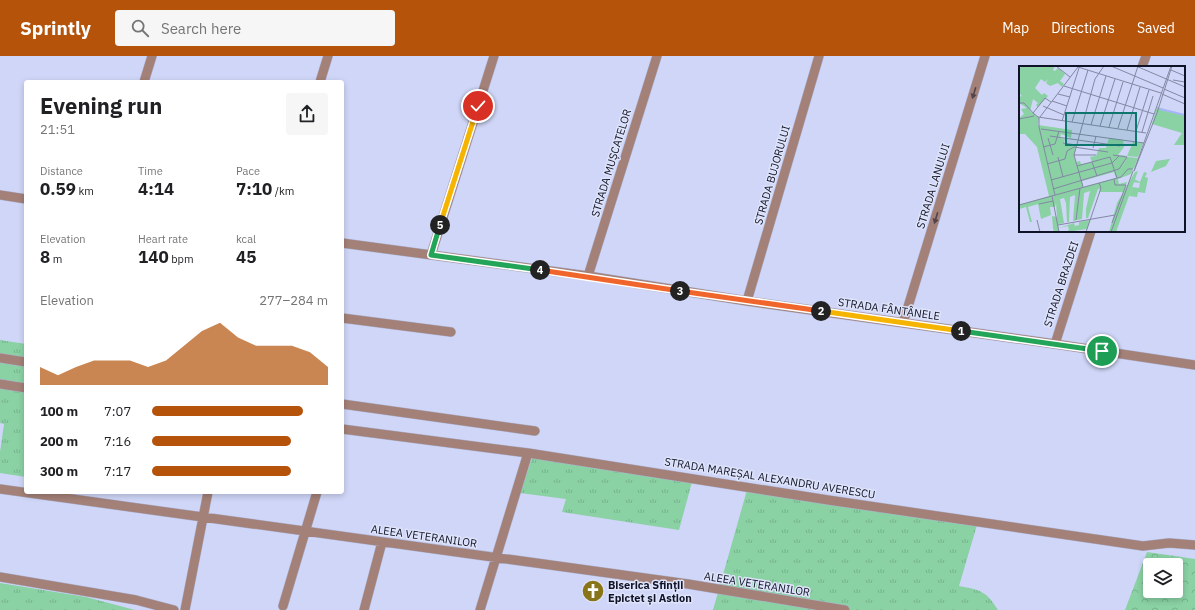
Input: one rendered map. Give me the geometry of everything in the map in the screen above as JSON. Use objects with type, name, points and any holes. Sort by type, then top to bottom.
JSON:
[{"type":"street","points":[[145,80],[152,56]]},
{"type":"street","points":[[321,80],[328,56]]},
{"type":"street","points":[[431,255],[494,56]]},
{"type":"street","name":"STRADA MUȘCATELOR","points":[[588,276],[657,56]]},
{"type":"street","name":"STRADA BUJORULUI","points":[[747,301],[819,56]]},
{"type":"street","name":"STRADA LANULUI","points":[[903,323],[985,56]]},
{"type":"street","points":[[1142,66],[1146,56]]},
{"type":"street","points":[[0,195],[24,198]]},
{"type":"street","name":"STRADA BRAZDEI","points":[[1055,344],[1091,232]]},
{"type":"street","name":"STRADA FÂNTÂNELE","points":[[344,243],[588,276],[747,301],[1195,365]]},
{"type":"street","points":[[344,318],[451,332]]},
{"type":"street","points":[[0,358],[24,362]]},
{"type":"street","points":[[0,384],[24,388]]},
{"type":"street","points":[[344,404],[535,431]]},
{"type":"street","name":"STRADA MAREȘAL ALEXANDRU AVERESCU","points":[[344,429],[528,453],[828,500],[1143,546],[1169,543],[1195,545]]},
{"type":"street","points":[[480,610],[528,453]]},
{"type":"street","name":"ALEEA VETERANILOR","points":[[0,489],[24,492]]},
{"type":"street","name":"ALEEA VETERANILOR","points":[[36,494],[688,584],[845,610]]},
{"type":"street","points":[[184,610],[208,494]]},
{"type":"street","points":[[283,606],[316,494]]},
{"type":"street","points":[[364,610],[382,542]]},
{"type":"street","points":[[0,577],[136,600],[174,610]]},
{"type":"green space","points":[[0,340],[24,344],[24,477],[0,473],[0,452],[4,424],[0,423]]},
{"type":"green space","points":[[532,458],[692,482],[679,530],[562,512],[566,499],[520,493]]},
{"type":"green space","points":[[747,490],[977,525],[959,586],[982,592],[990,599],[998,610],[713,610]]},
{"type":"green space","points":[[1147,552],[1195,559],[1195,610],[1125,610],[1143,563],[1143,598],[1183,598],[1183,558],[1145,558]]},
{"type":"green space","points":[[0,583],[86,597],[135,610],[0,610]]},
{"type":"place","name":"Biserica Sfinții Epictet și Astion","points":[[593,591]]},
{"type":"route","points":[[478,106],[431,255],[588,276],[747,301],[1102,351]]}]
